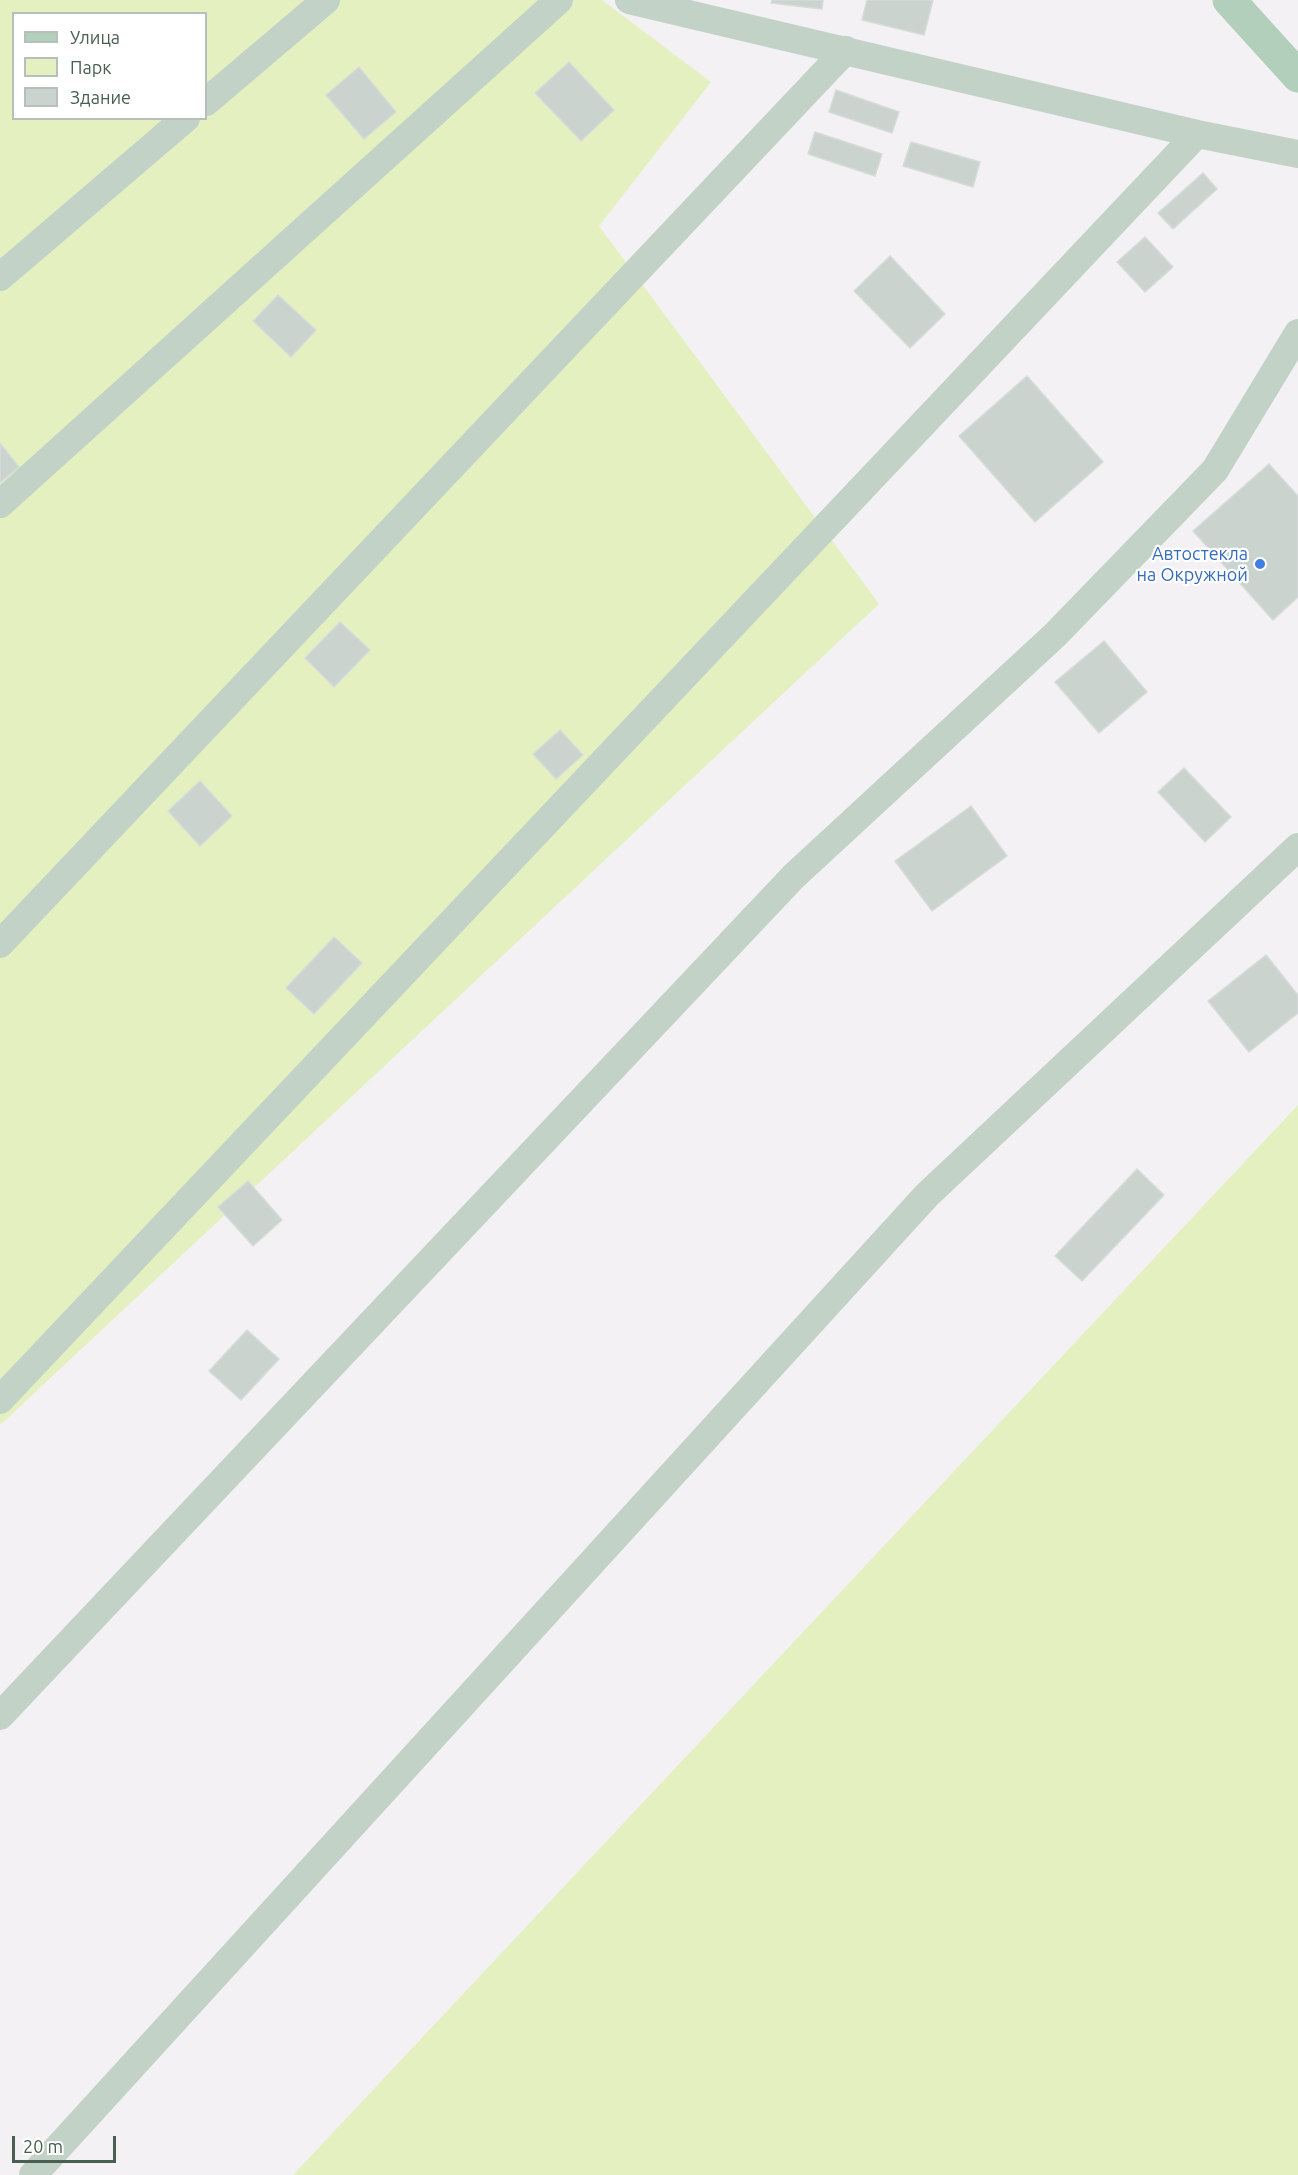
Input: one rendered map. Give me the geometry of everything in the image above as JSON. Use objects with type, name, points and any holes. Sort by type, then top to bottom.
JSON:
[{"type":"main road","points":[[1229,0],[1298,76]]},
{"type":"street","points":[[207,101],[326,0]]},
{"type":"street","points":[[0,504],[559,0]]},
{"type":"street","points":[[629,0],[1197,134],[1298,154]]},
{"type":"street","points":[[0,944],[846,50]]},
{"type":"street","points":[[0,277],[184,120]]},
{"type":"street","points":[[0,1401],[1197,134]]},
{"type":"street","points":[[0,1716],[794,876],[1055,635],[1215,470],[1298,333]]},
{"type":"street","points":[[33,2175],[927,1195],[1298,847]]},
{"type":"green space","points":[[0,0],[602,0],[711,82],[599,226],[879,604],[0,1425]]},
{"type":"green space","points":[[1298,1105],[1298,2175],[293,2175]]},
{"type":"building","points":[[772,0],[823,0],[822,9],[771,3]]},
{"type":"building","points":[[867,0],[933,0],[924,35],[862,20]]},
{"type":"building","points":[[569,62],[614,110],[581,141],[535,93]]},
{"type":"building","points":[[359,67],[396,112],[364,139],[326,95]]},
{"type":"building","points":[[836,90],[899,112],[892,133],[829,112]]},
{"type":"building","points":[[815,132],[882,154],[875,176],[808,154]]},
{"type":"building","points":[[911,142],[980,162],[973,187],[903,166]]},
{"type":"building","points":[[1203,173],[1217,189],[1173,229],[1158,213]]},
{"type":"building","points":[[1145,237],[1173,267],[1145,292],[1117,262]]},
{"type":"building","points":[[890,256],[945,314],[910,348],[854,291]]},
{"type":"building","points":[[278,295],[316,330],[291,357],[253,321]]},
{"type":"building","points":[[1027,376],[1103,462],[1035,522],[959,436]]},
{"type":"building","points":[[0,443],[19,467],[0,483]]},
{"type":"building","name":"Автостекла на Окружной","points":[[1269,464],[1298,496],[1298,597],[1273,620],[1193,531]]},
{"type":"building","points":[[340,622],[370,650],[334,687],[305,658]]},
{"type":"building","points":[[1104,641],[1147,692],[1099,733],[1055,682]]},
{"type":"building","points":[[560,730],[583,755],[556,779],[533,754]]},
{"type":"building","points":[[1184,768],[1231,817],[1205,842],[1158,792]]},
{"type":"building","points":[[200,781],[232,816],[200,846],[168,811]]},
{"type":"building","points":[[971,806],[1007,856],[932,911],[895,861]]},
{"type":"building","points":[[334,937],[362,963],[314,1014],[286,988]]},
{"type":"building","points":[[1266,955],[1298,995],[1298,1013],[1249,1052],[1208,1001]]},
{"type":"building","points":[[1137,1169],[1164,1195],[1082,1281],[1055,1256]]},
{"type":"building","points":[[248,1181],[282,1220],[253,1246],[218,1207]]},
{"type":"building","points":[[247,1330],[279,1359],[241,1400],[209,1371]]},
{"type":"place","name":"Автостекла на Окружной","points":[[1260,564]]}]
